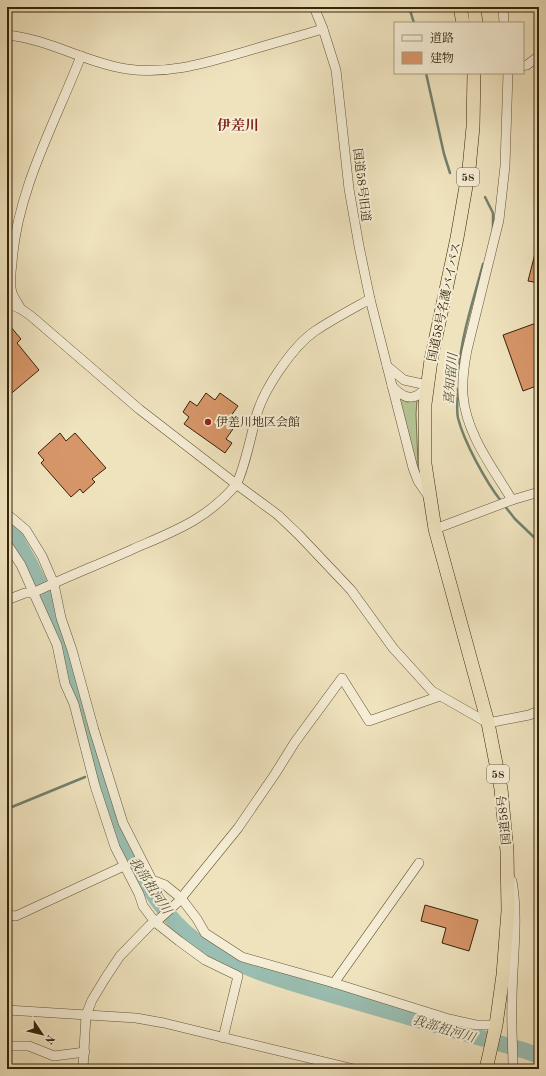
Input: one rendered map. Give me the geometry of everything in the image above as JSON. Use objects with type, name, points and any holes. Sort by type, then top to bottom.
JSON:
[{"type":"highway","points":[[460,7],[463,22]]},
{"type":"highway","points":[[474,7],[476,22]]},
{"type":"highway","name":"国道58号名護バイパス","points":[[435,529],[429,498],[425,464],[424,434],[428,385],[431,360],[457,238],[469,169],[473,127],[473,74]]},
{"type":"highway","name":"国道58号","points":[[435,529],[488,723],[501,789],[507,851],[508,911],[503,975],[496,1029],[491,1054],[486,1069]]},
{"type":"street","name":"国道58号旧道","points":[[314,7],[323,29],[337,77],[353,215],[370,299],[413,468],[418,481],[429,498]]},
{"type":"street","points":[[503,7],[504,22]]},
{"type":"street","points":[[7,35],[19,36],[106,65],[128,69],[162,71],[193,66],[323,29]]},
{"type":"street","points":[[21,309],[12,293],[10,276],[13,245],[22,201],[80,56]]},
{"type":"street","points":[[524,65],[539,56]]},
{"type":"street","points":[[508,74],[507,146],[499,220],[466,355],[463,396],[470,426],[479,446],[510,501]]},
{"type":"street","points":[[7,600],[52,585],[177,530],[203,516],[214,507],[236,484],[244,462],[257,410],[282,366],[298,347],[314,332],[370,299]]},
{"type":"street","points":[[7,303],[21,309],[31,316],[139,409],[278,515],[351,590],[393,648],[414,673],[432,691],[488,723],[529,716],[539,711]]},
{"type":"street","points":[[387,366],[404,380],[428,385]]},
{"type":"street","points":[[392,386],[402,395],[412,397],[419,395],[428,385]]},
{"type":"street","points":[[435,529],[510,501],[539,492]]},
{"type":"street","points":[[7,514],[26,530],[42,556],[72,650],[94,730],[123,823],[152,880],[165,885],[197,919],[205,933],[242,957],[334,983],[449,1019],[496,1029]]},
{"type":"street","points":[[7,544],[22,565],[57,645],[65,684],[74,704],[95,786],[115,847],[139,894],[143,906],[157,921],[205,960],[238,976],[223,1038]]},
{"type":"street","points":[[83,1069],[86,1015],[92,1000],[120,956],[150,925],[157,921],[180,900],[238,828],[295,742],[342,678],[369,721],[440,696]]},
{"type":"street","points":[[507,851],[515,894],[512,1001],[514,1069]]},
{"type":"street","points":[[334,983],[420,863]]},
{"type":"street","points":[[7,915],[16,916],[124,866]]},
{"type":"street","points":[[7,1010],[136,1018],[164,1023],[354,1069]]},
{"type":"street","points":[[7,1046],[29,1046],[54,1056],[85,1052]]},
{"type":"green space","points":[[397,397],[407,402],[417,400],[416,414],[418,465],[416,465]]},
{"type":"building","points":[[539,238],[539,283],[528,281]]},
{"type":"building","points":[[539,322],[539,385],[523,391],[503,335]]},
{"type":"building","points":[[10,326],[21,339],[17,343],[39,370],[7,397],[7,328]]},
{"type":"building","name":"伊差川地区会館","points":[[206,393],[215,400],[220,393],[238,406],[228,420],[235,426],[226,439],[232,443],[225,453],[184,424],[189,417],[183,412],[190,401],[197,406]]},
{"type":"building","points":[[60,433],[66,441],[75,433],[106,468],[92,479],[95,482],[83,493],[80,489],[71,497],[41,463],[44,460],[38,453]]},
{"type":"building","points":[[425,905],[478,920],[469,951],[442,943],[446,928],[421,921]]},
{"type":"waterway","name":"喜知留川","points":[[409,7],[414,22]]},
{"type":"waterway","name":"喜知留川","points":[[426,74],[444,154],[450,173]]},
{"type":"waterway","name":"喜知留川","points":[[485,197],[493,213],[493,229]]},
{"type":"waterway","name":"喜知留川","points":[[459,370],[465,330],[483,264]]},
{"type":"waterway","name":"喜知留川","points":[[458,389],[457,415],[461,428],[476,461],[501,501]]},
{"type":"waterway","name":"喜知留川","points":[[504,505],[515,519],[539,542]]},
{"type":"waterway","name":"我部祖河川","points":[[7,529],[15,537],[29,562],[44,593],[59,632],[118,832],[141,875],[161,905],[183,930],[212,951],[248,968],[307,988],[539,1056]]},
{"type":"waterway","points":[[7,809],[85,777]]},
{"type":"place","name":"伊差川地区会館","points":[[208,422]]},
{"type":"district","name":"伊差川","points":[[238,125]]}]
